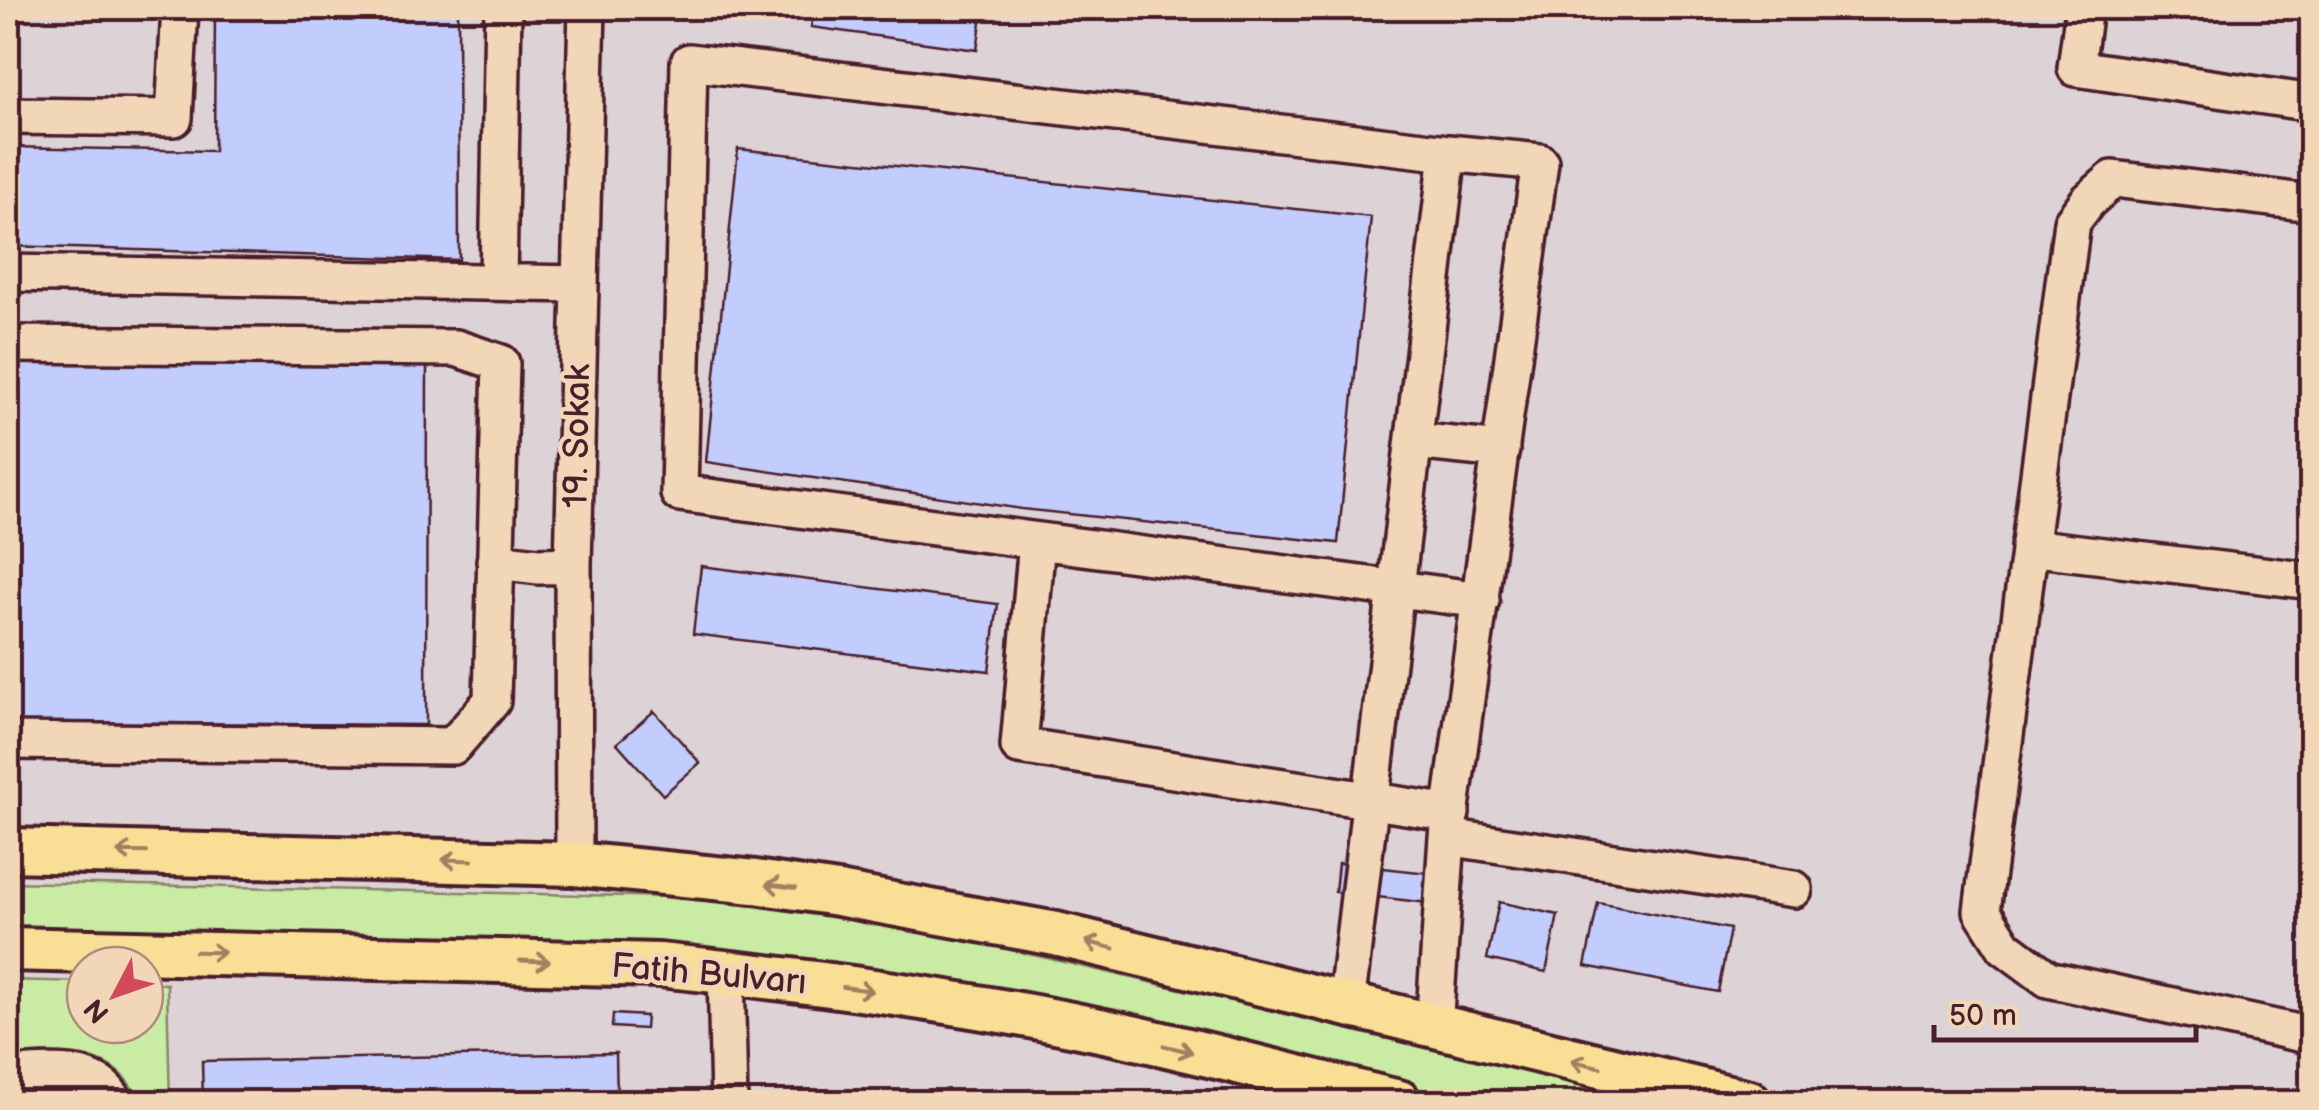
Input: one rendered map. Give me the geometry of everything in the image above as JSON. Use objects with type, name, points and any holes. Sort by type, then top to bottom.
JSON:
[{"type":"main road","points":[[8,850],[574,864],[838,894],[1056,934],[1749,1102]]},
{"type":"main road","name":"Fatih Bulvarı","points":[[8,949],[659,964],[872,990],[1095,1029],[1399,1102]]},
{"type":"street","points":[[8,116],[174,118],[180,8]]},
{"type":"street","points":[[498,282],[503,8]]},
{"type":"street","name":"19. Sokak","points":[[574,864],[572,565],[586,8]]},
{"type":"street","points":[[2084,8],[2076,68],[2312,103]]},
{"type":"street","points":[[1434,1028],[1449,825],[1501,450],[1540,162],[689,62],[678,493],[1480,600]]},
{"type":"street","points":[[1346,1006],[1448,153]]},
{"type":"street","points":[[2312,202],[2113,179],[2072,222],[1982,912],[2005,947],[2048,978],[2312,1036]]},
{"type":"street","points":[[8,273],[580,284]]},
{"type":"street","points":[[8,344],[456,348],[501,362],[492,701],[453,746],[8,742]]},
{"type":"street","points":[[1414,441],[1501,450]]},
{"type":"street","points":[[1037,541],[1019,746],[1371,798],[1449,825],[1794,889]]},
{"type":"street","points":[[2029,547],[2312,581]]},
{"type":"street","points":[[495,560],[540,566],[572,565]]},
{"type":"street","points":[[726,972],[729,1102]]},
{"type":"street","points":[[8,1076],[73,1074],[99,1084],[114,1102]]},
{"type":"shaded area","points":[[8,8],[2311,8],[2311,1102],[8,1102]]},
{"type":"green space","points":[[8,882],[716,898],[843,911],[1667,1102],[1473,1102],[1092,1010],[631,950],[481,939],[8,930]]},
{"type":"green space","points":[[8,980],[65,981],[65,1045],[165,1045],[167,984],[170,1102],[139,1102],[117,1071],[84,1056],[46,1054],[8,1059]]},
{"type":"building","points":[[215,8],[458,8],[459,260],[8,246],[8,147],[214,151]]},
{"type":"building","points":[[814,8],[983,8],[977,50],[811,27]]},
{"type":"building","points":[[738,149],[1371,217],[1338,543],[1022,509],[706,462]]},
{"type":"building","points":[[8,361],[427,364],[426,725],[8,722]]},
{"type":"building","points":[[701,566],[998,604],[989,671],[693,634]]},
{"type":"building","points":[[654,711],[700,763],[663,795],[617,743]]},
{"type":"building","points":[[1338,863],[1465,877],[1462,907],[1335,892]]},
{"type":"building","points":[[1499,902],[1558,915],[1546,972],[1487,959]]},
{"type":"building","points":[[1598,903],[1730,929],[1718,992],[1585,966]]},
{"type":"building","points":[[613,1014],[646,1016],[645,1029],[612,1027]]},
{"type":"building","points":[[616,1053],[617,1102],[203,1102],[202,1061]]}]
